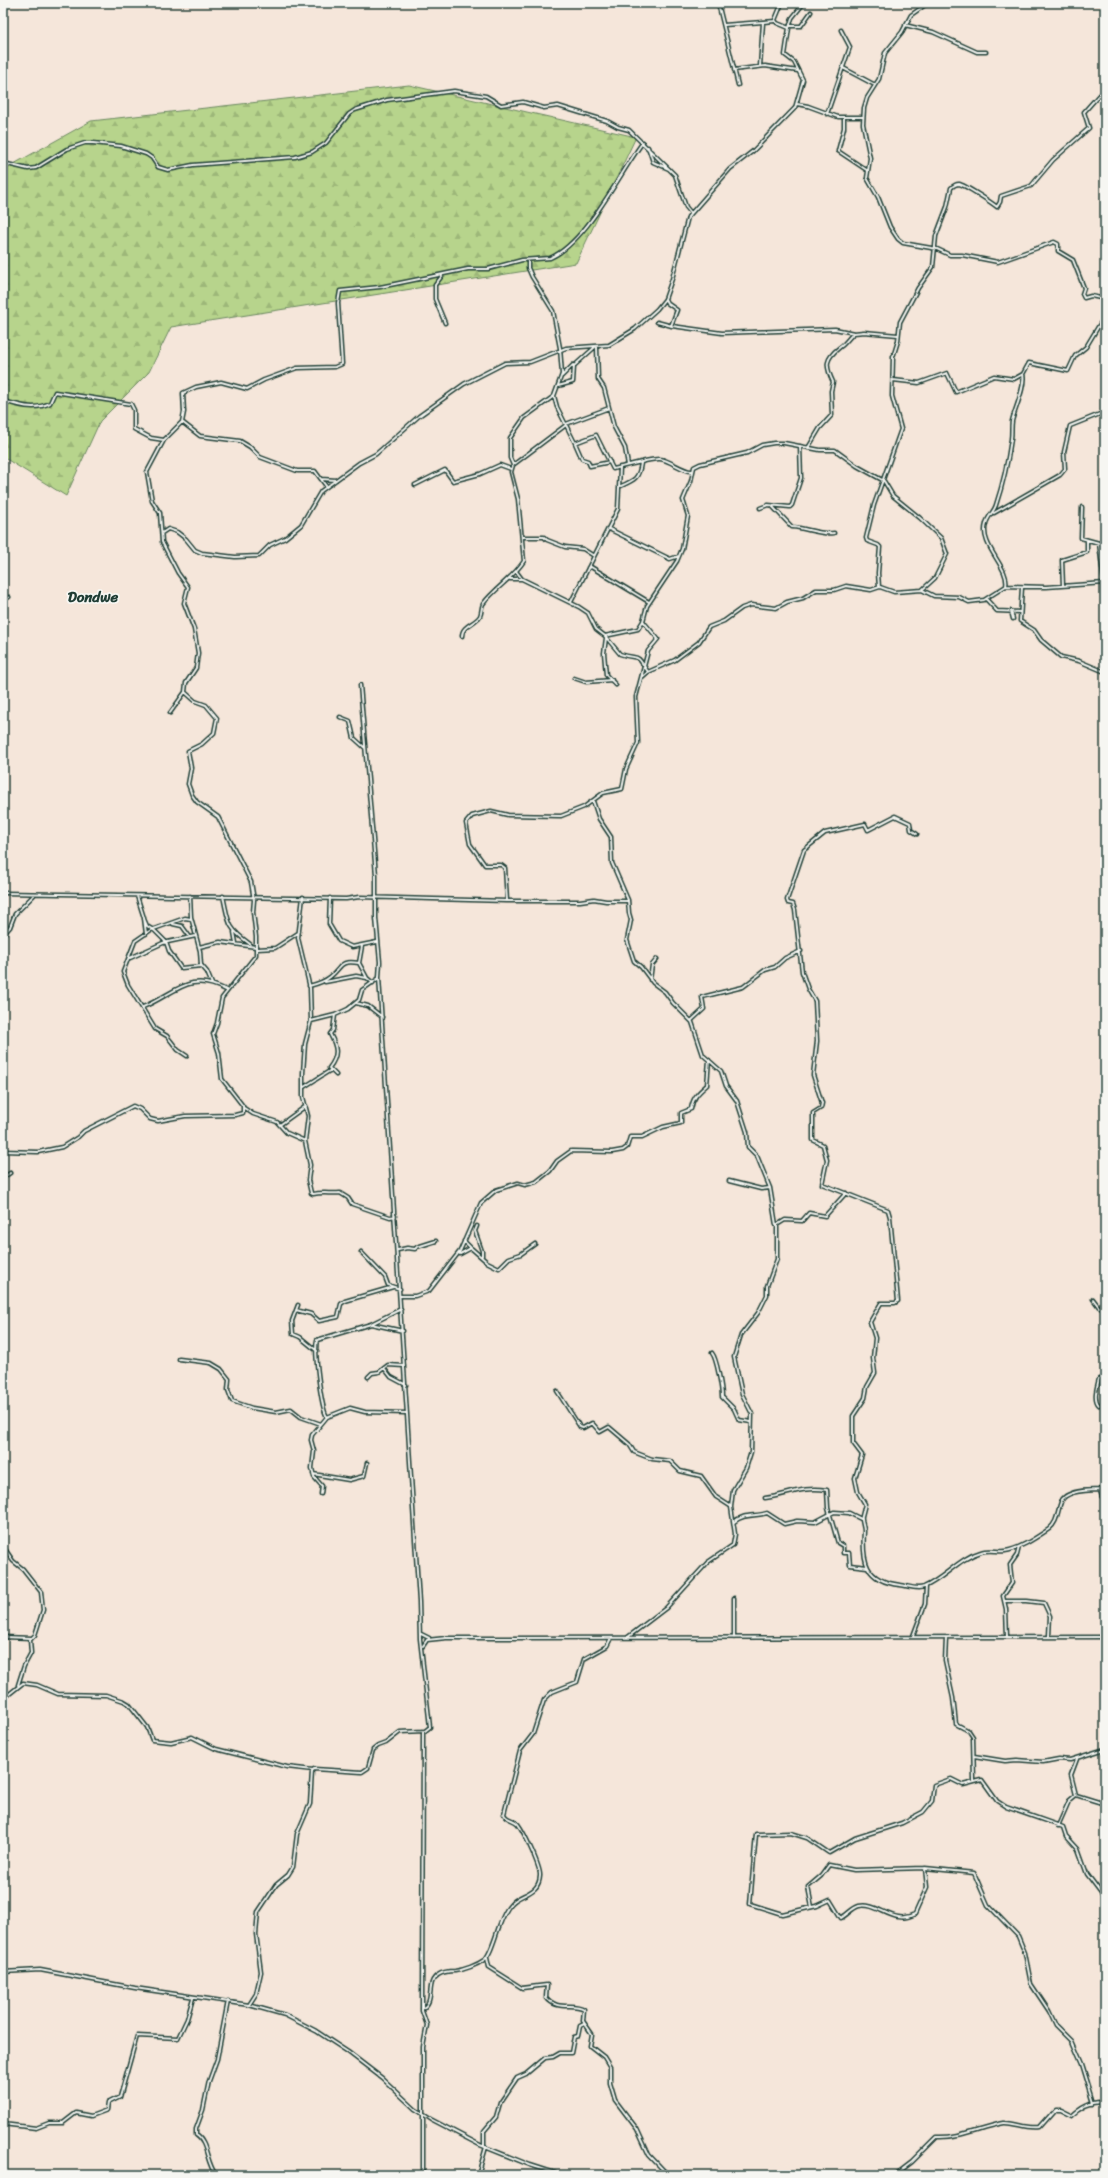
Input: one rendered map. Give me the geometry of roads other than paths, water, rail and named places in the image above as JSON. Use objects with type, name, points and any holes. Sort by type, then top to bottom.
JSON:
[{"type":"street","points":[[718,3],[738,84]]},
{"type":"street","points":[[775,22],[782,3]]},
{"type":"street","points":[[162,533],[168,529],[175,530],[186,538],[195,550],[207,555],[241,557],[259,556],[270,545],[285,538],[301,525],[314,499],[326,486],[376,454],[419,416],[464,384],[505,363],[530,362],[560,350],[612,344],[629,333],[653,313],[665,299],[686,223],[691,213],[730,169],[753,151],[778,124],[790,115],[797,104],[803,81],[793,60],[785,55],[792,18],[804,3]]},
{"type":"street","points":[[928,3],[911,15],[899,36],[883,56],[879,79],[867,98],[862,117],[869,152],[867,179],[878,196],[890,227],[898,239],[906,243],[937,249],[948,254],[1000,262],[1054,242],[1058,244],[1058,251],[1073,260],[1084,288],[1082,295],[1084,298],[1091,296],[1105,299]]},
{"type":"street","points":[[724,25],[775,22],[790,27],[801,26],[811,12]]},
{"type":"street","points":[[760,66],[763,23]]},
{"type":"street","points":[[905,25],[933,32],[977,52],[986,52]]},
{"type":"street","points":[[827,114],[850,46],[841,30]]},
{"type":"street","points":[[734,70],[760,66],[798,71]]},
{"type":"street","points":[[842,68],[875,85]]},
{"type":"street","points":[[3,163],[32,169],[71,148],[93,143],[121,146],[146,154],[152,158],[158,167],[168,170],[193,165],[294,157],[320,147],[326,143],[349,114],[355,110],[387,100],[454,91],[486,96],[501,105],[524,102],[544,108],[562,107],[607,121],[620,128],[629,130],[648,146],[676,177],[686,207],[691,213]]},
{"type":"street","points":[[879,587],[878,573],[880,547],[868,541],[866,538],[870,518],[901,429],[893,405],[893,357],[901,318],[918,288],[933,267],[937,249],[936,236],[952,187],[962,185],[990,200],[997,207],[1001,196],[1031,186],[1053,160],[1088,128],[1084,112],[1099,95],[1105,92]]},
{"type":"street","points":[[797,104],[808,106],[827,114],[844,118],[862,117]]},
{"type":"street","points":[[844,118],[844,128],[838,151],[868,171]]},
{"type":"street","points":[[170,713],[185,692],[186,683],[196,668],[198,649],[194,629],[184,603],[188,586],[178,573],[164,545],[160,513],[152,500],[147,472],[164,440],[182,422],[184,412],[182,397],[189,389],[221,382],[247,389],[264,380],[297,368],[335,367],[342,364],[338,292],[442,276],[474,269],[488,269],[528,260],[550,258],[572,243],[604,200],[643,142]]},
{"type":"street","points":[[648,146],[653,162],[669,169]]},
{"type":"street","points":[[528,260],[531,275],[553,311],[560,350],[562,376]]},
{"type":"street","points":[[442,276],[436,285],[436,299],[444,323]]},
{"type":"street","points":[[665,299],[667,303],[676,310],[671,326]]},
{"type":"street","points":[[893,380],[919,383],[947,373],[956,392],[994,376],[1013,380],[1022,374],[1029,364],[1068,371],[1075,356],[1086,347],[1101,322],[1105,321]]},
{"type":"street","points":[[657,322],[671,326],[737,334],[835,329],[854,333],[864,332],[898,335]]},
{"type":"street","points":[[808,448],[820,428],[832,415],[831,390],[833,382],[828,371],[829,359],[833,351],[841,346],[854,333]]},
{"type":"street","points":[[513,465],[509,444],[511,434],[524,418],[554,396],[562,376],[596,347]]},
{"type":"street","points":[[596,347],[598,379],[604,388],[614,427],[625,448],[628,465]]},
{"type":"street","points":[[558,386],[574,382],[574,365]]},
{"type":"street","points":[[1006,586],[1007,580],[992,553],[987,536],[986,524],[993,513],[1003,478],[1013,419],[1023,383],[1022,374]]},
{"type":"street","points":[[3,401],[24,407],[38,408],[50,403],[55,392],[131,404],[134,410],[134,429],[152,438],[164,440]]},
{"type":"street","points":[[554,396],[557,407],[582,460],[587,460],[590,466],[610,462]]},
{"type":"street","points":[[462,636],[463,631],[468,625],[480,617],[484,604],[510,579],[524,561],[518,499],[511,469],[513,465],[566,424],[609,408]]},
{"type":"street","points":[[993,513],[1060,475],[1065,469],[1064,452],[1070,426],[1105,412]]},
{"type":"street","points":[[182,422],[199,436],[240,441],[260,456],[297,470],[312,470],[318,474],[326,486]]},
{"type":"street","points":[[575,443],[596,435],[613,469],[658,458],[674,463],[688,471],[692,471]]},
{"type":"street","points":[[606,637],[637,629],[643,621],[650,602],[679,556],[683,547],[688,516],[683,500],[691,481],[694,467],[700,464],[747,453],[767,444],[780,442],[808,448],[836,450],[857,466],[883,480],[893,496],[920,518],[943,541],[947,554],[935,578],[922,590]]},
{"type":"street","points":[[760,508],[766,505],[790,507],[793,503],[801,478],[800,446]]},
{"type":"street","points":[[621,486],[630,482],[639,475],[642,462]]},
{"type":"street","points":[[415,485],[445,470],[453,481],[480,474],[500,465],[511,469]]},
{"type":"street","points":[[571,602],[609,529],[619,505],[621,486],[620,467]]},
{"type":"street","points":[[321,479],[337,480]]},
{"type":"street","points":[[771,505],[792,527],[803,527],[823,534],[834,533]]},
{"type":"street","points":[[640,678],[648,672],[675,660],[699,642],[709,626],[724,622],[742,608],[751,605],[776,608],[787,602],[803,598],[816,590],[834,590],[846,586],[871,590],[879,587],[894,592],[922,590],[934,596],[960,597],[968,602],[986,599],[1006,586],[1063,586],[1104,583],[1099,543],[1081,538],[1082,507]]},
{"type":"street","points":[[609,529],[668,558],[679,556]]},
{"type":"street","points":[[522,537],[544,537],[547,540],[564,547],[583,549],[594,556]]},
{"type":"street","points":[[1063,586],[1062,561],[1086,553],[1088,550],[1087,540]]},
{"type":"street","points":[[590,567],[650,602]]},
{"type":"street","points":[[516,572],[522,579],[571,602],[588,613],[594,627],[606,637],[620,654],[636,656],[641,660],[648,672]]},
{"type":"street","points":[[510,579],[522,579]]},
{"type":"street","points":[[1022,587],[1020,621],[1034,630],[1041,640],[1061,657],[1105,672]]},
{"type":"street","points":[[3,600],[9,597]]},
{"type":"street","points":[[986,599],[996,611],[1020,612]]},
{"type":"street","points":[[1010,611],[1013,619]]},
{"type":"street","points":[[508,901],[505,868],[501,865],[486,865],[470,844],[466,823],[475,814],[491,810],[508,815],[556,817],[579,810],[603,793],[623,787],[624,775],[638,743],[636,696],[640,678],[649,648],[658,639],[643,621]]},
{"type":"street","points":[[606,637],[604,653],[606,675],[616,685]]},
{"type":"street","points":[[574,678],[586,682],[612,680]]},
{"type":"street","points":[[3,1699],[18,1686],[26,1683],[58,1694],[106,1695],[126,1702],[147,1727],[152,1740],[171,1742],[192,1737],[216,1750],[287,1767],[312,1770],[362,1772],[368,1768],[372,1754],[378,1746],[386,1743],[400,1732],[429,1730],[430,1727],[421,1633],[398,1250],[383,1017],[379,977],[380,962],[377,942],[376,898],[360,685]]},
{"type":"street","points":[[185,692],[195,701],[206,706],[217,719],[212,735],[202,744],[188,751],[191,768],[188,784],[190,791],[197,802],[218,817],[227,837],[236,850],[253,891],[256,947],[252,961],[226,990],[221,1000],[213,1036],[219,1053],[222,1080],[244,1108],[253,1114],[280,1124],[287,1133],[305,1141]]},
{"type":"street","points":[[340,717],[350,720],[354,738],[366,749]]},
{"type":"street","points":[[593,801],[593,805],[600,821],[611,837],[612,863],[620,878],[628,901],[632,920],[627,941],[634,961],[641,967],[650,980],[665,992],[691,1021],[704,1055],[721,1071],[726,1086],[737,1101],[747,1132],[748,1147],[757,1156],[770,1188],[776,1226],[777,1259],[767,1286],[767,1295],[758,1313],[741,1335],[734,1357],[742,1394],[752,1412],[752,1422],[751,1452],[746,1468],[733,1490],[731,1507],[735,1534],[732,1546],[720,1552],[708,1562],[666,1608],[627,1638]]},
{"type":"street","points":[[917,834],[912,830],[909,822],[893,816],[868,830],[865,824],[825,833],[804,850],[787,902],[792,903],[795,910],[803,975],[808,989],[816,1001],[817,1022],[813,1075],[822,1103],[821,1108],[813,1114],[812,1139],[823,1145],[827,1158],[823,1185],[889,1211],[898,1301],[896,1303],[881,1303],[871,1319],[871,1325],[875,1338],[873,1358],[875,1373],[867,1387],[865,1398],[853,1416],[853,1443],[862,1455],[855,1476],[858,1492],[865,1504],[862,1520],[864,1526],[863,1555],[868,1567],[874,1575],[890,1584],[915,1588],[926,1586],[946,1574],[958,1564],[982,1552],[1004,1551],[1019,1547],[1054,1524],[1061,1502],[1065,1497],[1080,1490],[1100,1490]]},
{"type":"street","points":[[249,897],[253,891]]},
{"type":"street","points":[[3,893],[34,895],[478,899],[508,901],[580,901],[593,898],[605,901],[628,901]]},
{"type":"street","points":[[3,935],[12,924],[13,917],[34,895]]},
{"type":"street","points":[[137,896],[147,926],[153,929],[166,942],[169,951],[181,968],[202,966]]},
{"type":"street","points":[[190,896],[191,918],[199,947],[202,966],[208,972],[212,984]]},
{"type":"street","points":[[223,896],[226,905],[226,914],[234,932],[236,943]]},
{"type":"street","points":[[303,897],[298,940],[309,986],[311,1021],[305,1044],[303,1088],[303,1097],[308,1119],[305,1141],[310,1164],[308,1180],[311,1193],[340,1193],[348,1198],[352,1204],[390,1217],[395,1216]]},
{"type":"street","points":[[330,898],[329,924],[338,941],[350,947],[362,946],[377,942]]},
{"type":"street","points":[[187,1056],[178,1050],[167,1036],[155,1029],[124,978],[123,969],[129,958],[134,942],[153,929],[185,918],[191,918]]},
{"type":"street","points":[[144,919],[146,934]]},
{"type":"street","points":[[172,923],[182,926],[190,937]]},
{"type":"street","points":[[234,932],[259,950],[275,948],[298,933]]},
{"type":"street","points":[[129,958],[166,942],[196,936]]},
{"type":"street","points":[[199,947],[214,943],[250,944]]},
{"type":"street","points":[[362,946],[360,963],[367,978],[374,984]]},
{"type":"street","points":[[691,1021],[704,1009],[702,997],[743,987],[766,970],[776,967],[786,958],[800,951]]},
{"type":"street","points":[[650,980],[652,965],[657,959]]},
{"type":"street","points":[[324,982],[332,976],[340,965],[352,962],[360,963]]},
{"type":"street","points":[[309,986],[358,976],[367,978]]},
{"type":"street","points":[[311,1021],[335,1015],[356,1003],[360,1000],[362,990],[374,984],[379,977]]},
{"type":"street","points":[[143,1007],[156,1002],[180,985],[199,983],[212,984],[226,990]]},
{"type":"street","points":[[356,1003],[368,1006],[383,1017]]},
{"type":"street","points":[[335,1015],[330,1034],[336,1045],[334,1061],[329,1068],[336,1075]]},
{"type":"street","points":[[329,1016],[333,1023]]},
{"type":"street","points":[[400,1296],[415,1296],[429,1291],[458,1254],[481,1203],[498,1189],[516,1183],[525,1185],[536,1182],[550,1171],[557,1161],[571,1151],[614,1152],[623,1150],[627,1147],[630,1137],[642,1137],[665,1126],[682,1122],[680,1113],[691,1109],[692,1101],[696,1094],[707,1085],[709,1060]]},
{"type":"street","points":[[303,1088],[331,1070]]},
{"type":"street","points":[[3,1151],[38,1152],[62,1147],[78,1137],[84,1131],[133,1106],[140,1109],[150,1119],[158,1121],[186,1116],[235,1115],[243,1113],[244,1108]]},
{"type":"street","points":[[280,1124],[306,1106]]},
{"type":"street","points":[[3,1178],[10,1173]]},
{"type":"street","points":[[729,1181],[761,1189],[770,1188]]},
{"type":"street","points":[[776,1226],[784,1220],[802,1221],[809,1213],[825,1216],[846,1193]]},
{"type":"street","points":[[477,1226],[475,1231],[482,1251],[482,1256]]},
{"type":"street","points":[[398,1250],[407,1248],[415,1249],[416,1247],[436,1241]]},
{"type":"street","points":[[464,1241],[487,1262],[499,1268],[509,1258],[521,1254],[536,1244]]},
{"type":"street","points":[[458,1254],[471,1248]]},
{"type":"street","points":[[361,1252],[385,1276],[388,1285],[400,1290]]},
{"type":"street","points":[[296,1310],[311,1314],[319,1321],[338,1317],[342,1304],[345,1301],[393,1288]]},
{"type":"street","points":[[1093,1299],[1100,1307],[1105,1307]]},
{"type":"street","points":[[298,1305],[292,1321],[293,1334],[300,1337],[318,1352]]},
{"type":"street","points":[[327,1418],[323,1409],[320,1394],[318,1352],[316,1343],[319,1339],[371,1324],[401,1309]]},
{"type":"street","points":[[371,1324],[403,1331]]},
{"type":"street","points":[[712,1353],[716,1359],[722,1397],[734,1409],[740,1421],[752,1422]]},
{"type":"street","points":[[179,1359],[211,1363],[221,1369],[229,1379],[228,1390],[232,1401],[252,1408],[276,1412],[291,1410],[301,1417],[321,1424]]},
{"type":"street","points":[[368,1377],[372,1373],[379,1372],[393,1364],[404,1366]]},
{"type":"street","points":[[384,1368],[391,1377],[406,1385]]},
{"type":"street","points":[[1100,1405],[1097,1403],[1096,1391],[1099,1379],[1105,1378]]},
{"type":"street","points":[[557,1391],[580,1427],[583,1428],[592,1423],[600,1432],[608,1428],[629,1444],[634,1452],[652,1459],[670,1461],[680,1471],[701,1476],[713,1494],[731,1507]]},
{"type":"street","points":[[320,1494],[322,1486],[315,1480],[313,1474],[314,1451],[311,1440],[321,1424],[327,1418],[350,1408],[365,1412],[407,1413]]},
{"type":"street","points":[[403,1412],[407,1409]]},
{"type":"street","points":[[313,1474],[349,1480],[364,1476],[367,1463]]},
{"type":"street","points":[[1100,1490],[1105,1484]]},
{"type":"street","points":[[765,1498],[780,1496],[808,1488],[827,1490],[829,1514],[838,1543],[843,1546],[843,1553],[849,1553],[850,1565],[868,1567]]},
{"type":"street","points":[[1100,1490],[1102,1497],[1105,1500]]},
{"type":"street","points":[[734,1523],[744,1515],[760,1516],[767,1513],[784,1524],[797,1521],[813,1522],[829,1514],[844,1512],[862,1520]]},
{"type":"street","points":[[3,1546],[13,1561],[23,1569],[41,1593],[43,1610],[36,1636],[30,1640],[32,1653],[24,1666],[18,1686]]},
{"type":"street","points":[[1007,1637],[1005,1601],[1003,1596],[1012,1583],[1010,1565],[1017,1555],[1019,1547]]},
{"type":"street","points":[[916,1636],[926,1604],[926,1586]]},
{"type":"street","points":[[734,1598],[734,1638]]},
{"type":"street","points":[[1005,1601],[1044,1603],[1050,1616],[1049,1637]]},
{"type":"street","points":[[421,1633],[430,1639],[912,1636],[946,1638],[1105,1637]]},
{"type":"street","points":[[3,1637],[32,1638]]},
{"type":"street","points":[[422,2009],[429,2002],[433,1980],[437,1975],[472,1965],[486,1958],[491,1951],[500,1920],[510,1904],[531,1893],[538,1884],[540,1877],[529,1843],[519,1825],[506,1817],[504,1814],[520,1751],[533,1734],[544,1700],[552,1692],[577,1682],[584,1659],[607,1646],[611,1638]]},
{"type":"street","points":[[946,1638],[945,1661],[952,1691],[956,1724],[972,1735],[974,1781]]},
{"type":"street","points":[[422,1647],[430,1639]]},
{"type":"street","points":[[423,1731],[422,2016],[427,2025],[423,2041],[423,2175]]},
{"type":"street","points":[[973,1756],[1006,1761],[1017,1760],[1041,1762],[1077,1758],[1105,1749]]},
{"type":"street","points":[[1076,1795],[1071,1775],[1077,1758]]},
{"type":"street","points":[[249,2004],[256,1994],[261,1972],[256,1934],[258,1912],[276,1885],[290,1873],[294,1867],[297,1834],[310,1804],[312,1770]]},
{"type":"street","points":[[925,1868],[927,1888],[913,1915],[892,1917],[866,1905],[855,1908],[841,1918],[830,1900],[812,1907],[782,1914],[750,1904],[756,1834],[791,1833],[807,1838],[829,1853],[855,1838],[902,1823],[923,1812],[932,1801],[934,1786],[939,1782],[954,1779],[963,1785],[974,1781],[983,1781],[996,1799],[1006,1807],[1064,1828],[1066,1836],[1078,1849],[1087,1874],[1105,1898]]},
{"type":"street","points":[[1076,1795],[1105,1804]]},
{"type":"street","points":[[1058,1826],[1068,1802],[1076,1795]]},
{"type":"street","points":[[812,1907],[808,1887],[821,1876],[829,1865],[854,1870],[925,1868],[967,1872],[975,1875],[988,1905],[1018,1936],[1025,1953],[1031,1984],[1049,2011],[1056,2026],[1071,2041],[1081,2064],[1093,2102]]},
{"type":"street","points":[[486,1958],[489,1967],[521,1988],[546,1985],[546,1997],[551,2001],[565,2007],[574,2006],[583,2008],[584,2024],[592,2034],[590,2046],[604,2057],[610,2067],[610,2083],[615,2100],[637,2128],[649,2156],[668,2175]]},
{"type":"street","points":[[3,1972],[40,1970],[74,1978],[193,1997],[249,2004],[292,2017],[322,2035],[371,2069],[423,2114],[485,2146],[530,2166],[561,2175]]},
{"type":"street","points":[[3,2124],[36,2128],[49,2123],[63,2123],[74,2114],[82,2113],[93,2115],[107,2110],[108,2103],[120,2096],[137,2036],[178,2038],[187,2019],[193,1997]]},
{"type":"street","points":[[216,2175],[210,2168],[204,2144],[201,2138],[196,2134],[196,2131],[203,2110],[209,2081],[217,2059],[228,2001]]},
{"type":"street","points":[[478,2175],[485,2146],[483,2136],[485,2128],[496,2117],[500,2103],[515,2079],[545,2058],[554,2057],[560,2053],[571,2053],[574,2037],[578,2036],[580,2026],[584,2024]]},
{"type":"street","points":[[895,2175],[912,2162],[936,2137],[946,2138],[959,2136],[1004,2123],[1036,2127],[1045,2122],[1054,2110],[1059,2110],[1071,2116],[1080,2107],[1093,2102],[1105,2101]]},
{"type":"district","name":"Dondwe","points":[[93,597]]}]
